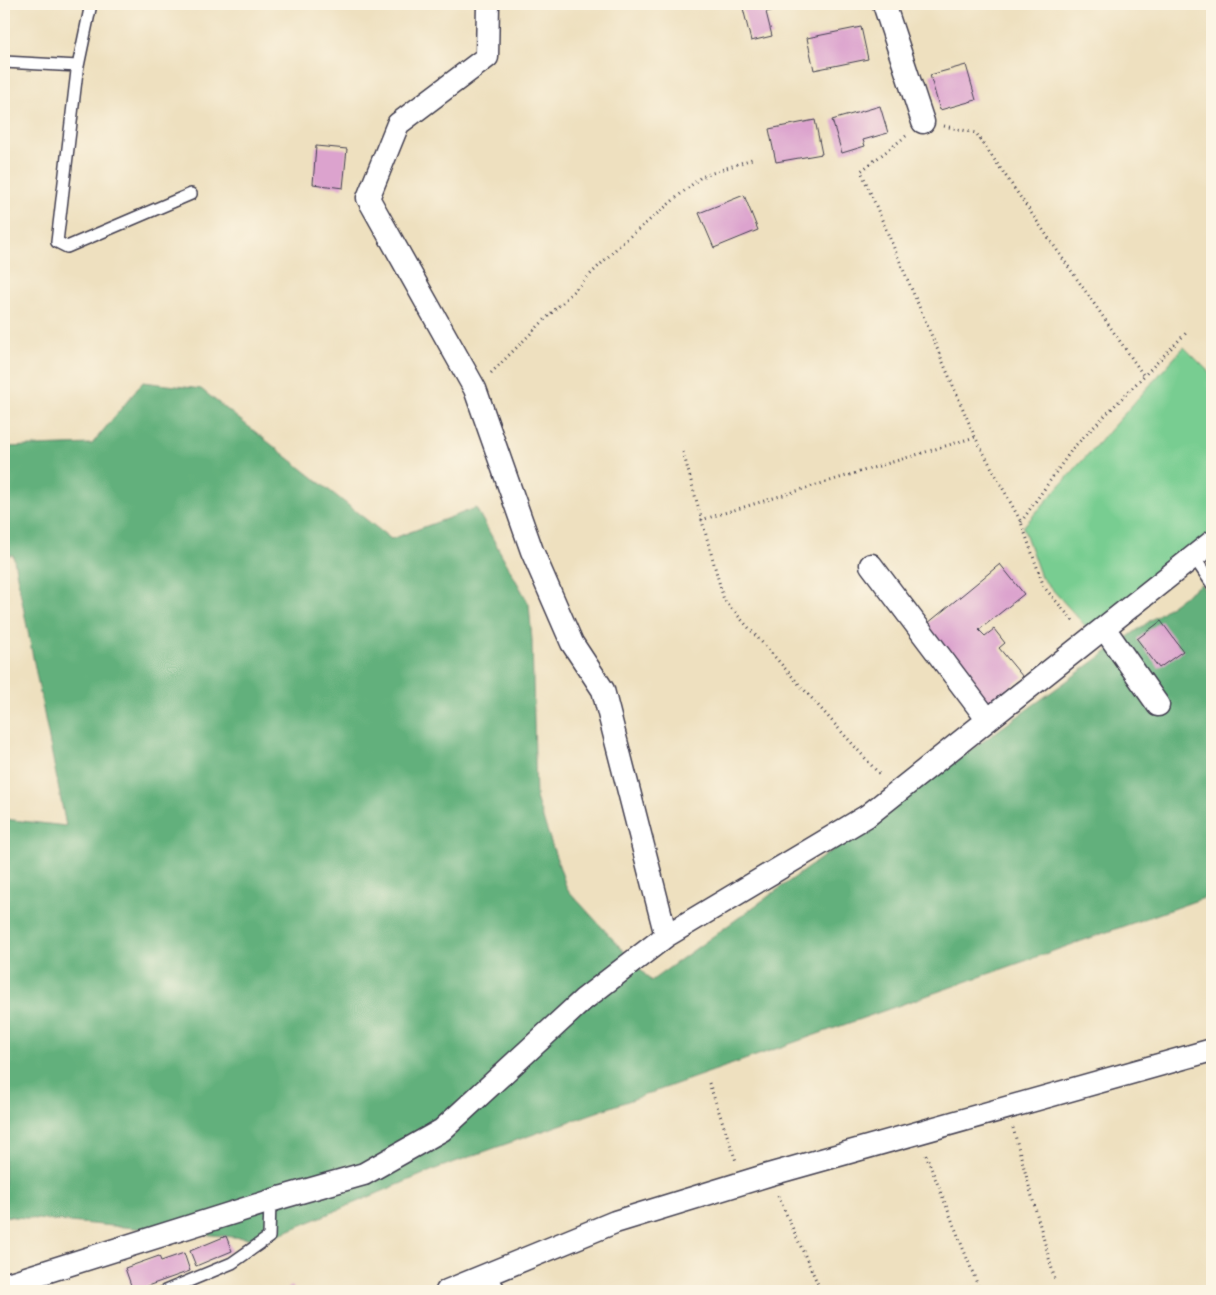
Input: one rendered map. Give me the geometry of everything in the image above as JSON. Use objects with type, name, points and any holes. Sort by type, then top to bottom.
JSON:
[{"type":"street","points":[[488,4],[487,57],[398,124],[368,198],[474,389],[532,551],[572,643],[603,690],[666,936]]},
{"type":"street","points":[[884,4],[923,122]]},
{"type":"street","points":[[4,1285],[270,1201],[364,1174],[442,1130],[583,1000],[666,936],[867,816],[1212,542]]},
{"type":"street","points":[[871,565],[988,720]]},
{"type":"street","points":[[1097,634],[1158,704]]},
{"type":"street","points":[[447,1291],[495,1283],[615,1222],[743,1182],[1212,1050]]},
{"type":"lane","points":[[91,4],[78,66],[57,242],[67,247],[191,194]]},
{"type":"lane","points":[[4,62],[78,66]]},
{"type":"lane","points":[[1194,557],[1212,584]]},
{"type":"lane","points":[[165,1291],[232,1263],[269,1237],[270,1201]]},
{"type":"path","points":[[1097,634],[1044,588],[1021,522],[974,437],[861,171],[923,122],[976,132],[1144,376]]},
{"type":"path","points":[[474,389],[621,244],[701,177],[752,159]]},
{"type":"path","points":[[1021,522],[1073,448],[1187,332]]},
{"type":"path","points":[[701,520],[974,437]]},
{"type":"path","points":[[683,452],[724,600],[896,794]]},
{"type":"path","points":[[709,1083],[743,1182]]},
{"type":"path","points":[[1006,1108],[1055,1280]]},
{"type":"path","points":[[918,1133],[980,1291]]},
{"type":"path","points":[[768,1175],[821,1291]]},
{"type":"green space","points":[[1184,347],[1212,375],[1212,538],[1090,631],[1041,577],[1023,527]]},
{"type":"green space","points":[[143,382],[201,389],[391,539],[476,508],[529,604],[532,640],[536,798],[567,889],[651,981],[1201,584],[1212,602],[1212,895],[438,1168],[266,1240],[4,1216],[4,819],[66,826],[13,555],[4,555],[4,447],[92,444]]},
{"type":"building","points":[[742,4],[778,4],[779,9],[766,12],[772,36],[751,41]]},
{"type":"building","points":[[861,27],[868,59],[814,70],[807,38]]},
{"type":"building","points":[[966,65],[976,100],[940,110],[930,75]]},
{"type":"building","points":[[880,106],[888,133],[863,140],[865,146],[842,153],[832,120]]},
{"type":"building","points":[[815,120],[822,154],[776,162],[769,129]]},
{"type":"building","points":[[316,146],[347,149],[343,188],[313,184]]},
{"type":"building","points":[[744,195],[758,230],[714,248],[699,213]]},
{"type":"building","points":[[1000,564],[1024,594],[979,630],[985,636],[994,629],[1005,643],[999,648],[1023,677],[985,707],[922,628]]},
{"type":"building","points":[[1161,621],[1183,651],[1159,668],[1137,639]]},
{"type":"building","points":[[226,1236],[232,1251],[196,1266],[190,1251]]},
{"type":"building","points":[[184,1253],[190,1271],[133,1291],[125,1268],[159,1256],[161,1261]]},
{"type":"building","points":[[292,1286],[295,1291],[282,1291]]}]
